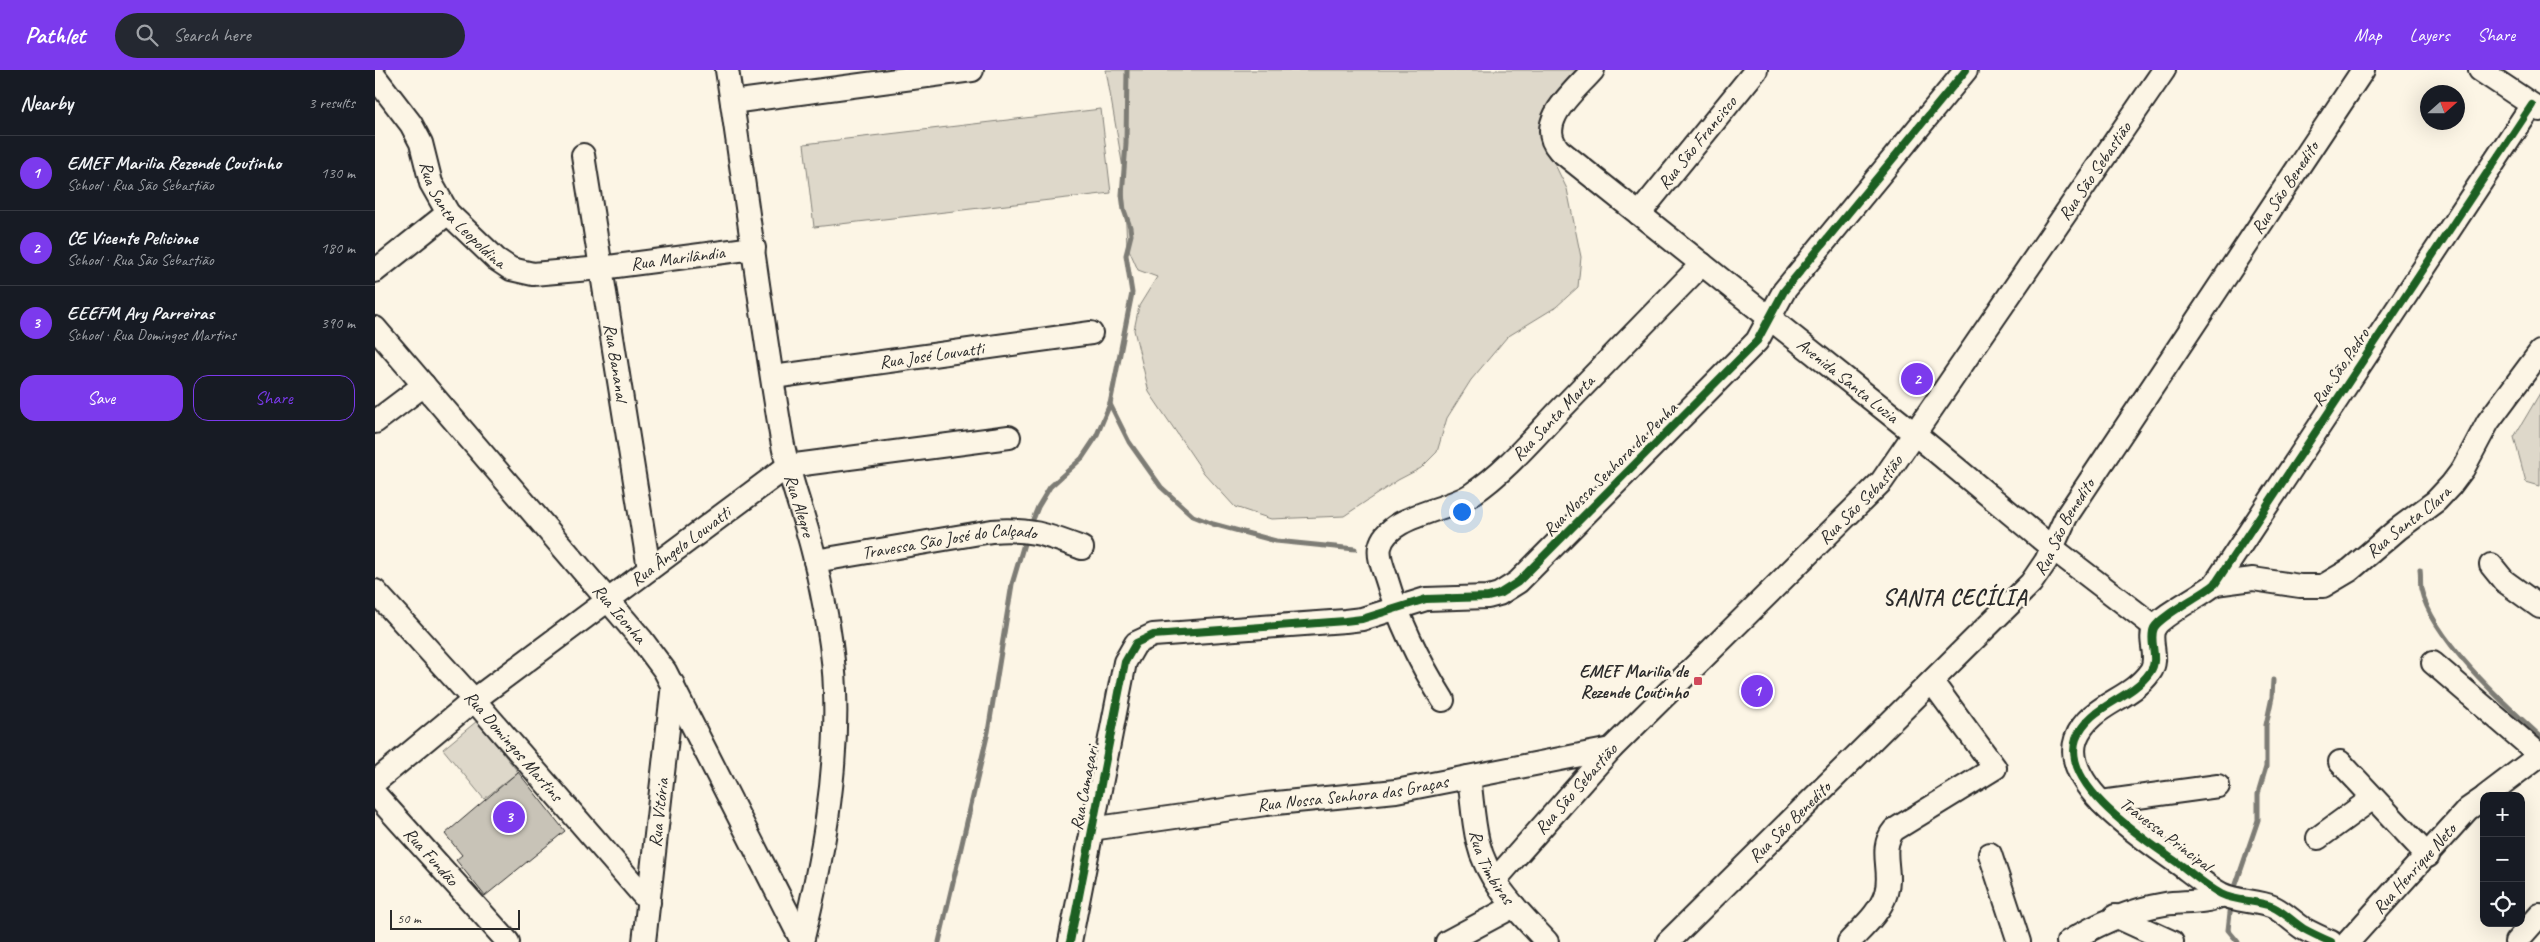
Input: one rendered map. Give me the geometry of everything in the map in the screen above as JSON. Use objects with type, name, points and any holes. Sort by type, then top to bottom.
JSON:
[{"type":"street","name":"Rua Alegre","points":[[727,70],[788,466],[815,561],[831,647],[835,690],[835,730],[820,862],[802,941]]},
{"type":"street","points":[[732,102],[972,70]]},
{"type":"street","name":"Avenida Santa Luzia","points":[[1593,70],[1557,112],[1549,129],[1553,143],[1559,150],[1915,434],[2051,547],[2155,627]]},
{"type":"street","name":"Rua São Francisco","points":[[1639,214],[1756,70]]},
{"type":"street","name":"Rua Nossa Senhora da Penha","points":[[1136,643],[1153,635],[1345,621],[1426,600],[1488,597],[1499,594],[1518,582],[1757,342],[1784,291],[1965,70]]},
{"type":"street","name":"Rua São Sebastião","points":[[1495,880],[1611,749],[1882,481],[2164,70]]},
{"type":"street","name":"Rua São Benedito","points":[[1668,942],[1932,682],[2040,572],[2066,517],[2363,70]]},
{"type":"street","points":[[2480,70],[2536,108]]},
{"type":"street","name":"Rua Santa Leopoldina","points":[[375,77],[411,124],[421,143],[431,183],[447,213],[496,260],[511,269],[533,274],[601,268]]},
{"type":"street","name":"Rua São Pedro","points":[[2155,627],[2166,616],[2215,584],[2235,551],[2536,108]]},
{"type":"street","name":"Rua Bananal","points":[[583,155],[649,569]]},
{"type":"street","points":[[375,271],[447,213]]},
{"type":"street","name":"Rua Marilândia","points":[[601,268],[754,248]]},
{"type":"street","name":"Rua Santa Marta","points":[[1395,608],[1381,561],[1380,548],[1389,533],[1404,520],[1454,504],[1487,482],[1522,450],[1702,264]]},
{"type":"street","name":"Rua Iconha","points":[[375,328],[654,656],[673,684],[802,941]]},
{"type":"street","name":"Rua José Louvatti","points":[[773,378],[1091,332]]},
{"type":"street","name":"Rua Santa Clara","points":[[2215,584],[2253,579],[2299,586],[2323,586],[2350,570],[2398,528],[2436,501],[2451,485],[2463,469],[2488,422],[2540,352]]},
{"type":"street","points":[[375,422],[424,385]]},
{"type":"street","name":"Rua Ângelo Louvatti","points":[[375,782],[474,700],[788,466],[1009,437]]},
{"type":"street","name":"Travessa São José do Calçado","points":[[815,561],[992,531],[1015,529],[1045,534],[1082,548]]},
{"type":"street","points":[[2491,565],[2504,581],[2540,607]]},
{"type":"street","name":"Rua Domingos Martins","points":[[375,591],[474,700],[649,902]]},
{"type":"street","points":[[1395,608],[1419,662],[1443,700]]},
{"type":"street","name":"Travessa Principal","points":[[2155,627],[2155,660],[2151,672],[2115,701],[2105,705],[2092,715],[2076,740],[2074,750],[2075,764],[2086,784],[2101,802],[2136,833],[2222,895]]},
{"type":"street","name":"Rua Camaçari","points":[[1070,942],[1125,662],[1136,643]]},
{"type":"street","points":[[2433,663],[2540,755]]},
{"type":"street","points":[[1849,942],[1876,913],[1886,894],[1889,878],[1886,850],[1889,836],[1894,830],[1995,768],[1932,682]]},
{"type":"street","name":"Rua Vitória","points":[[645,942],[673,684]]},
{"type":"street","name":"Rua Nossa Senhora das Graças","points":[[1091,829],[1257,805],[1396,791],[1611,749]]},
{"type":"street","name":"Rua Henrique Neto","points":[[2492,792],[2540,755]]},
{"type":"street","points":[[2340,762],[2428,856]]},
{"type":"street","name":"Rua Timbiras","points":[[1469,777],[1478,843],[1495,880],[1514,906],[1547,942]]},
{"type":"street","points":[[2101,802],[2218,786]]},
{"type":"street","name":"Rua Fundão","points":[[375,794],[508,942]]},
{"type":"street","points":[[2318,838],[2373,798]]},
{"type":"street","name":"Rua Henrique Neto","points":[[2348,942],[2469,809],[2480,801]]},
{"type":"street","points":[[1990,854],[2019,942]]},
{"type":"street","points":[[2068,942],[2115,916],[2165,904],[2214,899],[2222,895],[2273,908],[2303,928],[2331,942]]},
{"type":"street","points":[[1447,942],[1514,906]]},
{"type":"street","points":[[2516,942],[2540,915]]},
{"type":"street","points":[[2115,916],[2172,942]]},
{"type":"shaded area","points":[[1106,70],[1576,70],[1555,93],[1543,116],[1539,132],[1567,189],[1581,257],[1578,287],[1556,307],[1507,337],[1471,380],[1447,418],[1437,452],[1421,468],[1398,480],[1344,516],[1271,519],[1235,507],[1204,473],[1149,392],[1134,330],[1139,306],[1157,277],[1138,270],[1127,245],[1123,168]]},
{"type":"shaded area","points":[[1101,109],[1111,193],[814,227],[804,144]]},
{"type":"shaded area","points":[[2540,393],[2540,486],[2526,482],[2514,437]]},
{"type":"shaded area","points":[[477,721],[518,772],[484,799],[443,749]]},
{"type":"building","points":[[518,772],[565,831],[485,896],[456,860],[462,855],[445,834]]},
{"type":"waterway","points":[[1030,527],[1038,507],[1050,487],[1082,458],[1096,437],[1110,404],[1132,293],[1126,255],[1131,235],[1122,195],[1126,144],[1127,70]]},
{"type":"waterway","points":[[1110,404],[1129,442],[1161,487],[1193,516],[1213,524],[1276,541],[1355,549]]},
{"type":"waterway","points":[[939,942],[988,732],[1012,584],[1026,537]]},
{"type":"waterway","points":[[2420,570],[2421,589],[2428,608],[2439,628],[2489,688],[2540,736]]},
{"type":"waterway","points":[[2233,893],[2258,820],[2258,794],[2266,767],[2266,725],[2272,697],[2273,680]]},
{"type":"waterway","points":[[2231,904],[2228,930],[2238,942]]},
{"type":"cycle path","points":[[1070,942],[1125,662],[1136,643],[1153,635],[1362,619],[1426,599],[1488,597],[1499,594],[1518,582],[1757,341],[1784,291],[1966,70]]},
{"type":"cycle path","points":[[2331,942],[2304,929],[2273,907],[2221,894],[2130,828],[2094,794],[2081,776],[2075,757],[2076,739],[2082,727],[2090,718],[2132,690],[2150,672],[2154,661],[2152,639],[2154,628],[2158,623],[2215,584],[2532,105]]},
{"type":"place","name":"CE Vicente Pelicione","points":[[1917,379]]},
{"type":"place","name":"EMEF Marilia de Rezende Coutinho","points":[[1698,681]]},
{"type":"place","name":"EMEF Marilia Rezende Coutinho","points":[[1757,691]]},
{"type":"place","name":"EEEFM Ary Parreiras","points":[[509,817]]},
{"type":"district","name":"SANTA CECÍLIA","points":[[1955,598]]}]
